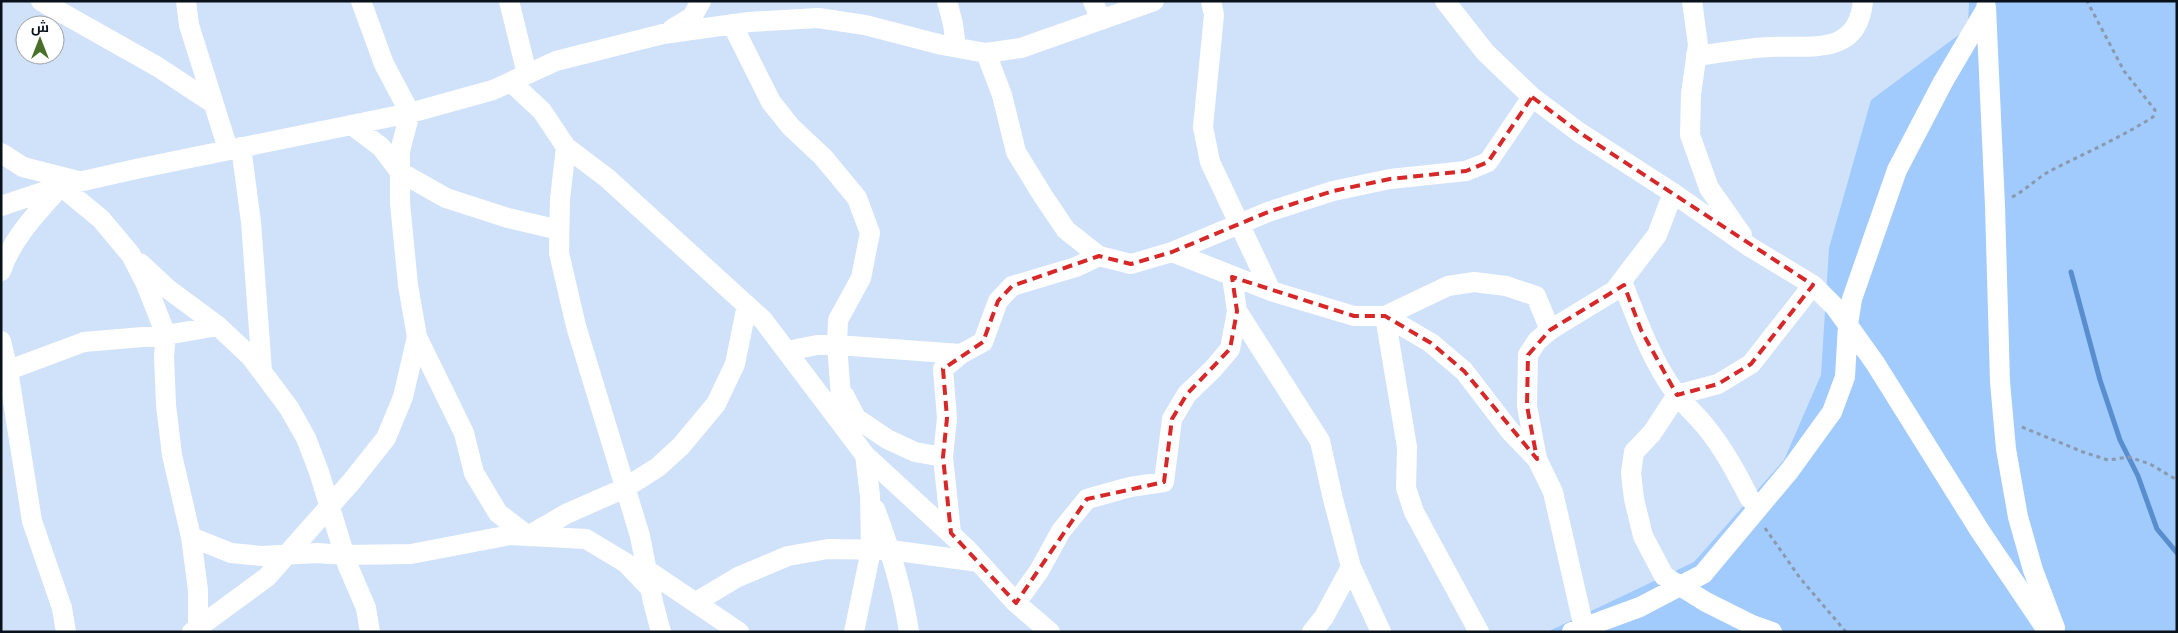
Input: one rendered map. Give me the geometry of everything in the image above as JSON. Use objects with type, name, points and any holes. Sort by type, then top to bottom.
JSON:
[{"type":"street","points":[[41,1],[158,67],[214,104]]},
{"type":"street","points":[[186,1],[189,25],[214,104],[234,148],[251,222],[262,371]]},
{"type":"street","points":[[509,1],[519,78],[566,147],[607,178],[764,320],[866,454],[951,533],[1016,603],[1050,632]]},
{"type":"street","points":[[663,34],[692,18],[701,1]]},
{"type":"street","points":[[947,1],[953,24],[956,48]]},
{"type":"street","points":[[1093,1],[1101,20]]},
{"type":"street","points":[[1,206],[70,184],[234,148],[410,113],[493,90],[556,61],[663,34],[732,24],[818,18],[865,24],[956,48],[986,53],[1021,48],[1154,1]]},
{"type":"street","points":[[1211,1],[1214,14],[1203,127],[1210,162],[1271,292]]},
{"type":"street","points":[[1445,1],[1485,52],[1532,97],[1580,133],[1673,193],[1750,247],[1812,285],[1835,307],[1875,363],[1980,531],[2048,632]]},
{"type":"street","points":[[1692,1],[1698,45],[1691,94],[1690,135],[1709,188],[1750,247]]},
{"type":"street","points":[[1696,56],[1770,47],[1811,48],[1837,44],[1854,31],[1862,10],[1863,1]]},
{"type":"street","points":[[360,2],[384,64],[410,113],[400,151],[400,204],[408,285],[417,337],[464,433],[474,473],[498,513],[528,536]]},
{"type":"street","points":[[1673,193],[1657,234],[1614,292],[1550,330],[1537,341],[1528,355],[1527,406],[1537,459],[1553,492],[1578,630],[1640,607],[1703,574],[1753,505],[1790,470],[1832,412],[1844,377],[1852,298],[1897,170],[1986,5]]},
{"type":"street","points":[[1986,5],[1995,206],[2000,382],[2003,418],[2018,517],[2033,570],[2057,632]]},
{"type":"street","points":[[732,24],[771,102],[791,127],[823,156],[857,198],[870,233],[861,278],[838,320],[837,345],[843,425]]},
{"type":"street","points":[[986,53],[1002,95],[1016,152],[1066,230],[1098,256],[1131,264],[1172,252],[1268,212],[1333,190],[1390,179],[1466,171],[1488,162],[1532,97]]},
{"type":"street","points":[[352,125],[381,146],[400,172],[446,198],[508,218],[560,230]]},
{"type":"street","points":[[566,147],[560,199],[559,253],[576,326],[640,536],[661,632]]},
{"type":"street","points":[[1,153],[22,166],[70,184],[131,254],[168,289],[218,326],[251,356],[289,408],[306,438],[345,555],[366,608],[370,632]]},
{"type":"street","points":[[1,271],[7,254],[33,218],[70,184]]},
{"type":"street","points":[[1172,252],[1271,292],[1354,316],[1385,316],[1448,286],[1474,282],[1506,286],[1536,296],[1550,330]]},
{"type":"street","points":[[131,254],[146,284],[166,336],[164,356],[167,413],[172,455],[191,537],[198,590],[195,629]]},
{"type":"street","points":[[951,533],[943,457],[947,418],[943,369],[961,354],[983,342],[998,301],[1012,286],[1076,267],[1098,256]]},
{"type":"street","points":[[1016,603],[1039,571],[1061,531],[1087,498],[1130,487],[1164,482],[1172,419],[1187,394],[1213,369],[1230,349],[1237,311],[1232,277]]},
{"type":"street","points":[[1622,281],[1640,330],[1677,395],[1712,435],[1728,459],[1753,505]]},
{"type":"street","points":[[1772,632],[1752,625],[1664,576],[1643,536],[1634,498],[1631,473],[1634,452],[1652,433],[1677,395],[1718,384],[1751,364],[1812,285]]},
{"type":"street","points":[[528,536],[566,514],[625,488],[658,467],[681,446],[716,404],[735,364],[747,305]]},
{"type":"street","points":[[1237,311],[1320,441],[1351,567],[1381,632]]},
{"type":"street","points":[[1385,316],[1431,343],[1464,371],[1510,430],[1537,459]]},
{"type":"street","points":[[1385,316],[1407,447],[1406,488],[1414,512],[1479,632]]},
{"type":"street","points":[[5,371],[84,342],[166,336],[218,326]]},
{"type":"street","points":[[195,629],[267,577],[330,506],[386,438],[403,396],[417,337]]},
{"type":"street","points":[[1,341],[32,521],[62,608],[66,632]]},
{"type":"street","points":[[787,351],[817,345],[837,345],[961,354]]},
{"type":"street","points":[[839,386],[856,418],[887,439],[915,452],[943,457]]},
{"type":"street","points":[[866,454],[870,496],[880,550],[905,606],[909,632]]},
{"type":"street","points":[[191,537],[231,552],[262,556],[317,553],[345,555],[411,554],[510,535],[586,538],[648,579],[696,602],[739,632]]},
{"type":"street","points":[[696,602],[738,577],[788,556],[828,549],[880,550],[979,562]]},
{"type":"street","points":[[854,632],[880,550]]},
{"type":"street","points":[[1312,632],[1324,617],[1351,567]]},
{"type":"path","points":[[1995,206],[2022,192],[2048,172],[2154,117],[2155,110],[2124,71],[2087,1]]},
{"type":"path","points":[[2003,418],[2083,452],[2108,460],[2129,457],[2150,464],[2177,480]]},
{"type":"path","points":[[1753,505],[1800,578],[1846,632]]},
{"type":"highlighted area","points":[[1532,97],[1580,133],[1813,285],[1751,364],[1718,384],[1677,395],[1641,330],[1624,285],[1550,330],[1528,355],[1527,406],[1537,459],[1464,371],[1431,343],[1385,316],[1354,316],[1232,277],[1237,311],[1230,349],[1187,394],[1172,419],[1164,482],[1087,499],[1016,603],[951,533],[943,457],[947,418],[943,369],[983,342],[998,301],[1012,286],[1099,256],[1131,264],[1172,252],[1268,212],[1333,191],[1390,179],[1466,171],[1488,162]]},
{"type":"shaded area","points":[[1969,1],[2177,1],[2177,632],[1547,632],[1694,562],[1784,460],[1821,375],[1829,248],[1871,100],[1968,28]]},
{"type":"waterway","points":[[2071,272],[2100,380],[2120,440],[2138,476],[2157,529],[2177,553]]}]
